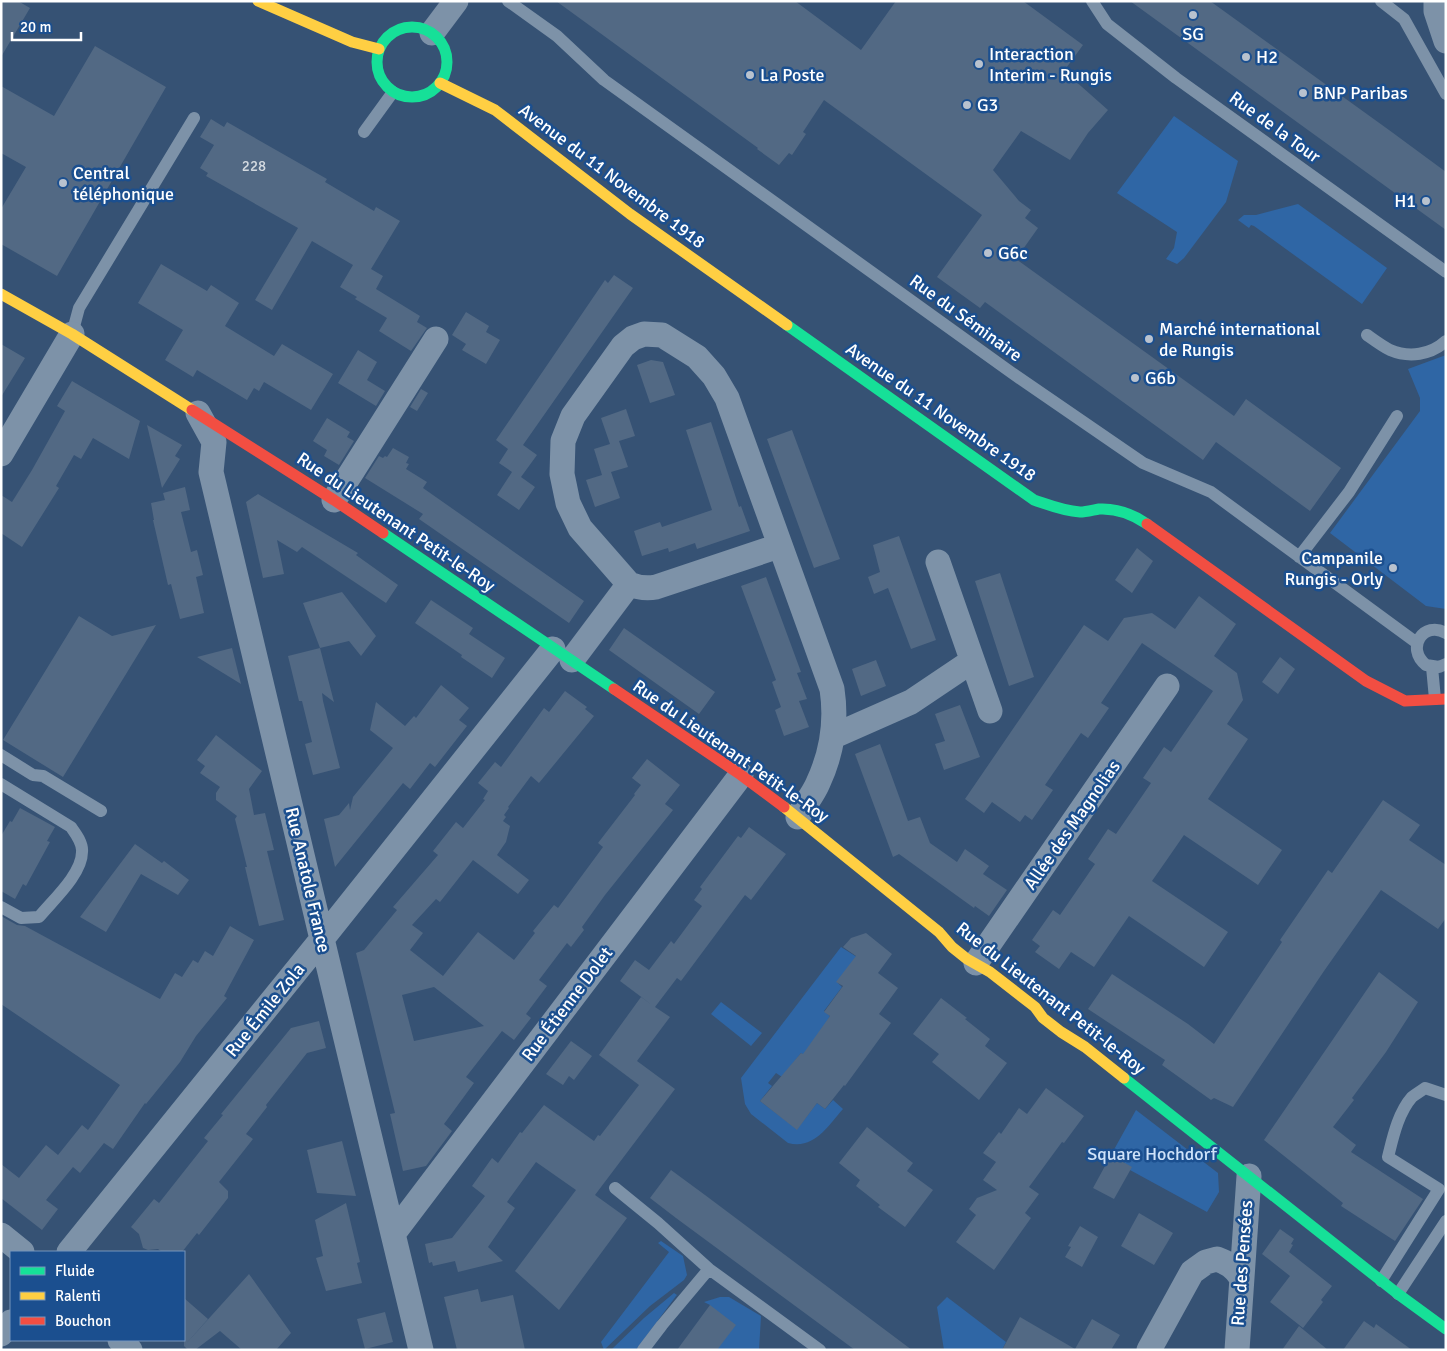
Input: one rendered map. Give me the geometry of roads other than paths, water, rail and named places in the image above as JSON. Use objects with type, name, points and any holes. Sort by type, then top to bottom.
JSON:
[{"type":"street","points":[[258,1],[352,42],[379,49]]},
{"type":"street","points":[[432,33],[456,1]]},
{"type":"street","points":[[1432,4],[1446,41]]},
{"type":"street","points":[[412,26],[423,28],[432,33],[440,41],[446,56],[446,73],[440,83],[433,90],[413,97],[402,96],[393,92],[383,83],[378,73],[376,61],[384,40],[392,32],[412,26]]},
{"type":"street","name":"Avenue du 11 Novembre 1918","points":[[440,83],[494,110],[630,214],[1034,500],[1062,510],[1082,512],[1101,509],[1120,511],[1137,517],[1366,682],[1405,700],[1440,699]]},
{"type":"street","name":"Rue du Lieutenant Petit-le-Roy","points":[[1,294],[72,334],[334,500],[741,775],[798,816],[939,932],[952,947],[990,972],[1034,1007],[1043,1018],[1085,1047],[1381,1281],[1446,1330]]},
{"type":"street","points":[[1,454],[72,334]]},
{"type":"street","points":[[779,546],[656,587],[639,588],[629,584],[580,528],[573,516],[564,489],[562,452],[565,435],[573,416],[623,346],[632,338],[644,334],[662,335],[696,358],[714,376],[727,398],[832,689],[835,711],[834,736],[818,784],[798,816]]},
{"type":"street","points":[[334,500],[436,339]]},
{"type":"street","name":"Rue Anatole France","points":[[198,413],[214,442],[212,472],[322,939],[422,1350]]},
{"type":"street","points":[[938,562],[990,711]]},
{"type":"street","name":"Rue Émile Zola","points":[[70,1251],[322,939],[562,654],[629,584]]},
{"type":"street","points":[[834,736],[911,702],[972,661]]},
{"type":"street","name":"Allée des Magnolias","points":[[976,963],[1167,686]]},
{"type":"street","name":"Rue Étienne Dolet","points":[[393,1234],[741,775]]},
{"type":"street","name":"Rue des Pensées","points":[[1237,1350],[1248,1176]]},
{"type":"street","points":[[1,1235],[21,1251]]},
{"type":"street","points":[[1149,1350],[1192,1272],[1198,1267],[1216,1259],[1228,1263],[1235,1268],[1241,1277]]},
{"type":"street","points":[[1,1334],[10,1323]]},
{"type":"street","points":[[121,1341],[130,1350]]},
{"type":"lane","name":"Rue du Séminaire","points":[[508,1],[557,36],[604,80],[1012,373],[1143,462],[1211,492],[1417,643]]},
{"type":"lane","name":"Rue de la Tour","points":[[1092,1],[1107,24],[1176,78],[1446,272]]},
{"type":"lane","points":[[1381,1],[1404,19],[1446,94]]},
{"type":"lane","points":[[364,132],[393,92]]},
{"type":"lane","points":[[72,334],[79,308],[194,118]]},
{"type":"lane","points":[[1367,335],[1391,350],[1411,354],[1423,354],[1440,347],[1446,341]]},
{"type":"lane","points":[[1299,557],[1350,492],[1397,416]]},
{"type":"lane","points":[[1446,633],[1430,630],[1420,637],[1417,643],[1418,656],[1426,665],[1432,667],[1446,664]]},
{"type":"lane","points":[[1432,667],[1440,699]]},
{"type":"lane","points":[[1,756],[33,775],[42,776],[101,811]]},
{"type":"lane","points":[[1,784],[72,827],[79,838],[83,850],[80,864],[71,878],[39,917],[21,918],[1,907]]},
{"type":"lane","points":[[1381,1281],[1438,1189],[1388,1157],[1393,1136],[1401,1115],[1412,1097],[1425,1088],[1446,1095]]},
{"type":"lane","points":[[614,1188],[658,1223],[709,1269],[820,1350]]},
{"type":"lane","points":[[1398,1294],[1446,1221]]},
{"type":"lane","points":[[643,1350],[709,1269]]},
{"type":"place","name":"SG","points":[[1193,15]]},
{"type":"place","name":"H2","points":[[1246,57]]},
{"type":"place","name":"Interaction Interim - Rungis","points":[[979,64]]},
{"type":"place","name":"La Poste","points":[[750,75]]},
{"type":"place","name":"BNP Paribas","points":[[1303,93]]},
{"type":"place","name":"G3","points":[[967,105]]},
{"type":"place","name":"Central téléphonique","points":[[63,183]]},
{"type":"place","name":"H1","points":[[1426,201]]},
{"type":"place","name":"G6c","points":[[988,253]]},
{"type":"place","name":"Marché international de Rungis","points":[[1149,339]]},
{"type":"place","name":"G6b","points":[[1135,378]]},
{"type":"place","name":"Campanile Rungis - Orly","points":[[1393,568]]},
{"type":"park label","name":"Square Hochdorf","points":[[1152,1154]]}]
